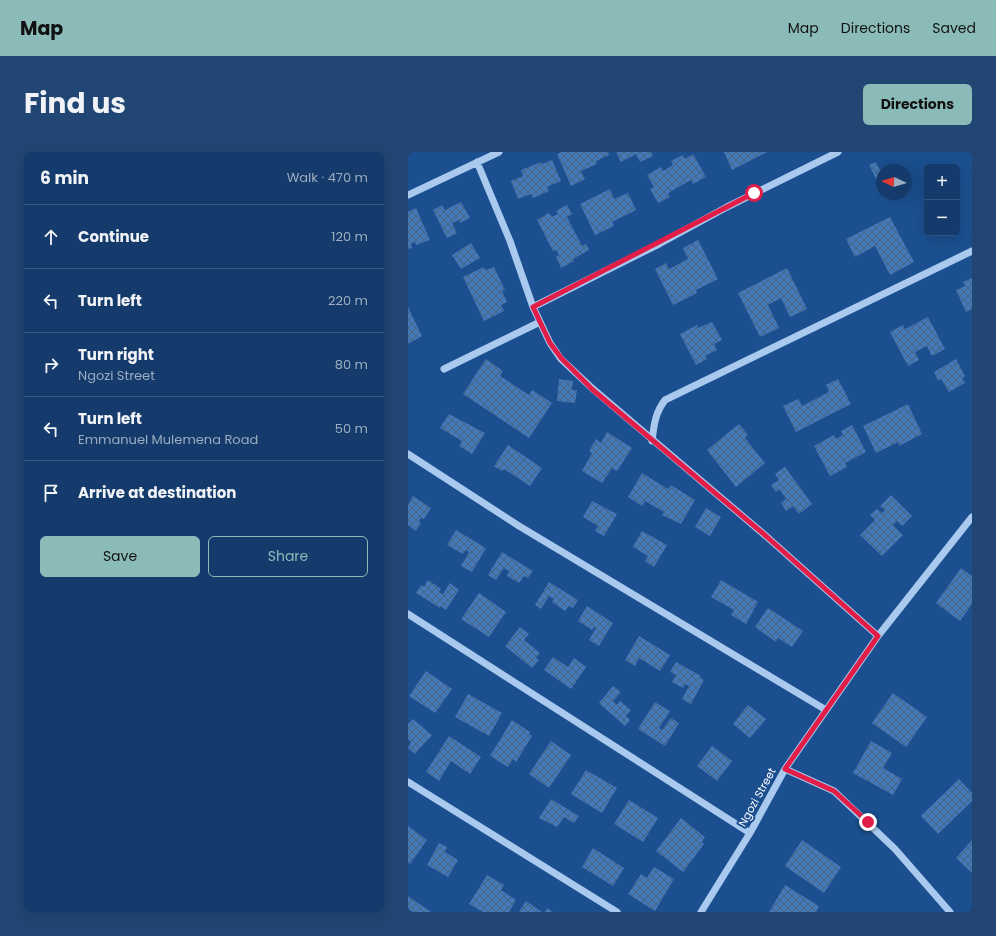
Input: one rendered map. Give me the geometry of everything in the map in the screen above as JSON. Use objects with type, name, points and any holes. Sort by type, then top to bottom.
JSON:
[{"type":"street","points":[[408,195],[499,152]]},
{"type":"street","points":[[533,307],[659,244],[727,207],[838,152]]},
{"type":"street","points":[[477,162],[510,241],[533,307],[550,343],[562,359],[593,390],[766,536],[878,636]]},
{"type":"street","points":[[652,440],[655,416],[659,407],[665,400],[972,251]]},
{"type":"street","points":[[444,369],[540,322]]},
{"type":"street","points":[[408,454],[519,526],[826,710]]},
{"type":"street","name":"Ngozi Street","points":[[701,912],[750,833],[785,769],[878,636],[972,517]]},
{"type":"street","points":[[408,614],[750,833]]},
{"type":"street","points":[[785,769],[834,791],[895,849],[950,912]]},
{"type":"street","points":[[408,782],[617,912]]},
{"type":"building","points":[[562,152],[608,152],[609,155],[596,161],[597,164],[581,171],[585,179],[571,186],[557,154]]},
{"type":"building","points":[[616,152],[651,152],[653,156],[640,162],[636,154],[621,162]]},
{"type":"building","points":[[724,152],[767,152],[732,170]]},
{"type":"building","points":[[693,154],[706,177],[693,184],[691,180],[668,193],[670,197],[658,203],[650,189],[654,187],[647,175],[661,167],[663,171],[673,165],[671,161],[683,155],[685,159]]},
{"type":"building","points":[[552,160],[561,181],[547,187],[549,191],[533,198],[531,194],[518,199],[511,181],[523,176],[521,170],[541,162],[542,164]]},
{"type":"building","points":[[876,162],[877,164],[876,179],[869,165]]},
{"type":"building","points":[[610,189],[614,199],[628,193],[636,210],[612,222],[614,226],[595,235],[580,204]]},
{"type":"building","points":[[461,202],[470,218],[460,223],[459,220],[452,223],[457,233],[447,238],[433,210],[442,205],[445,210]]},
{"type":"building","points":[[567,205],[572,214],[567,217],[582,246],[586,244],[589,250],[561,268],[556,257],[559,255],[556,250],[553,251],[537,220],[549,213],[552,217],[558,214],[556,211]]},
{"type":"building","points":[[416,208],[430,240],[416,245],[415,242],[411,244],[412,248],[408,249],[408,212]]},
{"type":"building","points":[[890,217],[914,262],[890,275],[875,246],[855,257],[846,239]]},
{"type":"building","points":[[698,240],[718,279],[696,290],[697,293],[673,305],[655,269],[666,263],[669,269],[688,259],[683,248]]},
{"type":"building","points":[[471,243],[480,258],[461,269],[452,255]]},
{"type":"building","points":[[484,267],[486,270],[494,267],[505,290],[502,291],[507,302],[501,305],[504,311],[484,321],[463,277]]},
{"type":"building","points":[[787,268],[807,309],[790,317],[781,298],[768,305],[779,328],[760,337],[738,293]]},
{"type":"building","points":[[972,278],[972,309],[966,312],[956,290],[965,286],[963,282]]},
{"type":"building","points":[[408,307],[422,336],[408,344]]},
{"type":"building","points":[[928,317],[945,349],[932,356],[927,346],[915,352],[919,360],[908,366],[890,332],[903,325],[905,329]]},
{"type":"building","points":[[712,322],[722,340],[714,344],[717,350],[705,356],[707,359],[696,365],[680,334],[697,325],[698,328]]},
{"type":"building","points":[[486,359],[503,371],[500,376],[529,395],[532,390],[552,403],[529,438],[463,394]]},
{"type":"building","points":[[956,359],[965,376],[962,378],[965,383],[949,392],[941,379],[938,381],[934,372]]},
{"type":"building","points":[[559,379],[573,381],[572,390],[577,390],[575,403],[557,401]]},
{"type":"building","points":[[838,379],[851,404],[796,432],[783,406],[798,399],[802,406],[829,392],[826,385]]},
{"type":"building","points":[[908,404],[922,434],[899,446],[898,442],[876,453],[863,426]]},
{"type":"building","points":[[449,414],[485,433],[472,454],[459,446],[462,441],[440,428]]},
{"type":"building","points":[[739,424],[748,435],[745,438],[765,463],[736,487],[707,450]]},
{"type":"building","points":[[852,425],[866,452],[845,463],[847,467],[830,476],[814,446],[834,435],[836,439],[843,435],[841,431]]},
{"type":"building","points":[[607,432],[632,448],[617,471],[612,468],[602,483],[582,471],[592,453],[589,451],[596,439],[601,443]]},
{"type":"building","points":[[508,445],[542,468],[530,486],[504,469],[502,471],[494,466]]},
{"type":"building","points":[[785,467],[812,504],[799,514],[793,506],[786,511],[781,503],[786,499],[779,489],[776,492],[771,485],[779,480],[775,474]]},
{"type":"building","points":[[642,473],[668,489],[671,485],[695,500],[681,524],[662,515],[664,512],[645,501],[642,506],[628,497]]},
{"type":"building","points":[[891,495],[912,516],[902,526],[897,521],[893,525],[903,535],[882,556],[860,535],[875,520],[870,515],[877,509],[882,513],[885,510],[880,506]]},
{"type":"building","points":[[413,496],[431,508],[424,519],[421,518],[419,521],[421,523],[416,531],[408,525],[408,505]]},
{"type":"building","points":[[592,501],[617,514],[604,536],[595,531],[598,526],[583,517]]},
{"type":"building","points":[[706,508],[721,517],[710,536],[695,527]]},
{"type":"building","points":[[456,530],[486,548],[472,572],[461,566],[469,552],[466,550],[463,554],[447,545]]},
{"type":"building","points":[[642,531],[667,545],[654,567],[645,561],[648,556],[633,547]]},
{"type":"building","points":[[502,552],[533,571],[528,578],[524,576],[519,583],[507,576],[509,571],[504,568],[496,580],[488,575]]},
{"type":"building","points":[[961,568],[972,576],[972,604],[960,621],[936,603]]},
{"type":"building","points":[[428,580],[441,589],[439,592],[443,594],[450,583],[459,590],[446,610],[441,606],[440,608],[416,593],[421,585],[424,587]]},
{"type":"building","points":[[721,580],[758,602],[746,624],[731,615],[734,610],[711,597]]},
{"type":"building","points":[[549,582],[578,600],[573,608],[569,606],[565,611],[552,602],[554,599],[549,596],[541,609],[535,605]]},
{"type":"building","points":[[479,593],[506,612],[489,637],[461,619]]},
{"type":"building","points":[[587,606],[613,623],[599,646],[589,640],[596,628],[594,627],[592,630],[578,621]]},
{"type":"building","points":[[768,608],[803,631],[792,647],[778,638],[776,642],[755,627]]},
{"type":"building","points":[[520,627],[529,634],[524,640],[540,653],[536,658],[539,660],[532,668],[505,646]]},
{"type":"building","points":[[639,636],[670,655],[660,671],[639,658],[635,666],[625,660]]},
{"type":"building","points":[[553,657],[568,667],[574,658],[586,667],[571,689],[544,670]]},
{"type":"building","points":[[676,662],[701,676],[700,678],[704,680],[691,704],[682,699],[689,686],[685,684],[683,688],[672,682],[676,675],[670,672]]},
{"type":"building","points":[[426,671],[452,689],[435,713],[409,696]]},
{"type":"building","points":[[613,686],[621,692],[613,701],[617,705],[620,701],[631,710],[626,716],[630,720],[625,726],[599,703]]},
{"type":"building","points":[[893,693],[927,717],[906,747],[872,723]]},
{"type":"building","points":[[468,694],[502,713],[489,736],[455,717]]},
{"type":"building","points":[[655,702],[670,711],[659,728],[662,730],[671,718],[679,723],[665,746],[638,729]]},
{"type":"building","points":[[748,705],[766,719],[750,738],[733,724]]},
{"type":"building","points":[[413,719],[432,735],[415,754],[408,748],[411,742],[408,739],[408,724]]},
{"type":"building","points":[[512,720],[530,732],[529,734],[532,736],[516,762],[513,759],[508,767],[490,756]]},
{"type":"building","points":[[449,736],[481,757],[470,774],[451,761],[439,781],[426,772]]},
{"type":"building","points":[[551,741],[571,755],[549,788],[529,774]]},
{"type":"building","points":[[871,741],[892,753],[883,768],[902,779],[893,795],[853,773]]},
{"type":"building","points":[[712,746],[732,761],[717,781],[697,766]]},
{"type":"building","points":[[586,770],[617,788],[602,813],[571,794]]},
{"type":"building","points":[[959,779],[972,793],[972,801],[938,834],[921,816]]},
{"type":"building","points":[[551,799],[579,816],[574,823],[564,817],[557,827],[539,818]]},
{"type":"building","points":[[629,800],[658,818],[643,842],[614,824]]},
{"type":"building","points":[[681,818],[705,837],[702,842],[704,844],[683,872],[656,851]]},
{"type":"building","points":[[408,826],[427,840],[410,864],[408,862]]},
{"type":"building","points":[[802,840],[841,867],[824,893],[785,866]]},
{"type":"building","points":[[972,840],[972,873],[956,858]]},
{"type":"building","points":[[439,843],[447,847],[445,852],[458,860],[448,877],[427,865]]},
{"type":"building","points":[[593,848],[624,868],[613,886],[582,867]]},
{"type":"building","points":[[654,867],[674,879],[655,911],[628,894],[641,874],[647,878]]},
{"type":"building","points":[[487,875],[504,885],[501,890],[516,900],[509,912],[483,912],[469,904]]},
{"type":"building","points":[[785,885],[819,906],[816,912],[769,912]]},
{"type":"building","points":[[408,896],[431,912],[408,912]]},
{"type":"building","points":[[526,901],[542,912],[519,912]]},
{"type":"building","points":[[547,908],[553,912],[545,912]]},
{"type":"route","points":[[754,193],[659,244],[533,307],[550,343],[562,359],[593,390],[642,433],[766,536],[878,636],[785,769],[834,791],[868,822]]}]
